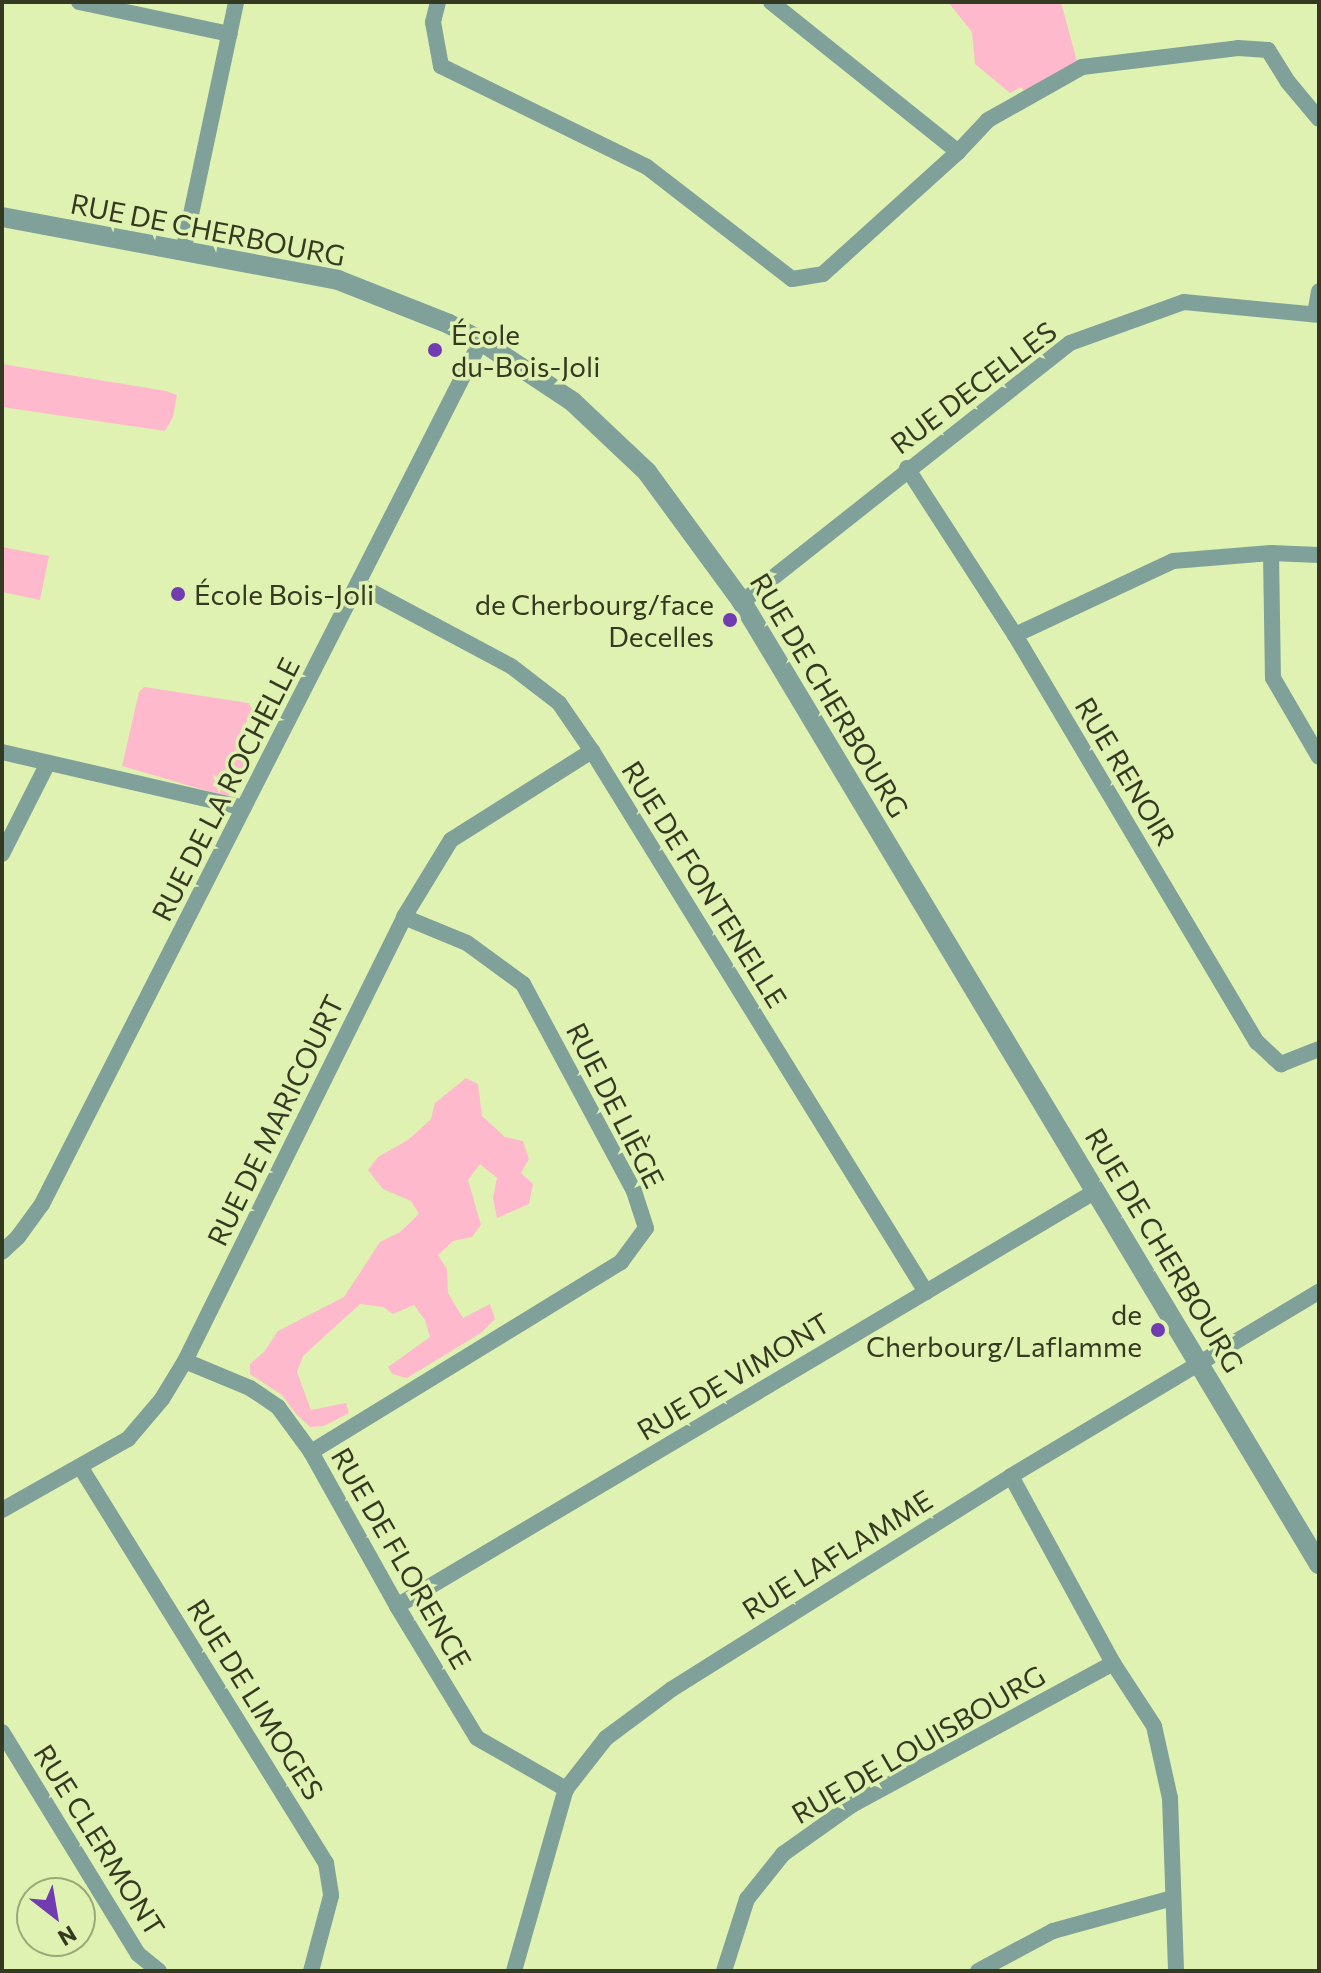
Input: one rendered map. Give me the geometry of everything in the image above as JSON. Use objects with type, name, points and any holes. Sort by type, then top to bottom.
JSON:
[{"type":"street","points":[[79,2],[230,34]]},
{"type":"street","points":[[183,252],[236,2]]},
{"type":"street","points":[[438,2],[433,22],[441,66],[647,167],[792,279],[823,274],[958,152],[988,120],[1082,67],[1238,48],[1268,50],[1288,82],[1319,119]]},
{"type":"street","points":[[771,2],[958,152]]},
{"type":"street","name":"RUE DE CHERBOURG","points":[[2,217],[338,280],[481,341],[573,402],[647,472],[742,602],[1319,1564]]},
{"type":"street","points":[[1317,314],[1319,291]]},
{"type":"street","name":"RUE DECELLES","points":[[742,602],[907,468],[1070,343],[1184,302],[1317,314]]},
{"type":"street","name":"RUE DE LA ROCHELLE","points":[[2,1252],[18,1237],[42,1204],[481,341]]},
{"type":"street","name":"RUE RENOIR","points":[[907,468],[1015,635],[1257,1042],[1281,1064],[1319,1049]]},
{"type":"street","points":[[1015,635],[1173,561],[1271,553],[1319,555]]},
{"type":"street","points":[[1271,553],[1273,678],[1319,757]]},
{"type":"street","name":"RUE DE FONTENELLE","points":[[359,585],[511,666],[559,703],[592,751],[926,1292]]},
{"type":"street","name":"RUE DE MARICOURT","points":[[2,1510],[128,1439],[162,1399],[185,1361],[404,917],[451,840],[592,751]]},
{"type":"street","points":[[2,752],[244,808]]},
{"type":"street","points":[[2,854],[48,763]]},
{"type":"street","name":"RUE DE LIÈGE","points":[[311,1452],[621,1262],[646,1228],[634,1191],[523,984],[467,943],[404,917]]},
{"type":"street","name":"RUE DE VIMONT","points":[[397,1606],[1096,1191]]},
{"type":"street","name":"RUE LAFLAMME","points":[[514,1971],[566,1789],[606,1738],[672,1689],[1011,1476],[1319,1292]]},
{"type":"street","name":"RUE DE FLORENCE","points":[[185,1361],[250,1388],[278,1407],[311,1452],[397,1606],[477,1738],[566,1789]]},
{"type":"street","name":"RUE DE LIMOGES","points":[[81,1468],[326,1863],[331,1896],[311,1971]]},
{"type":"street","points":[[1011,1476],[1113,1663],[1154,1726],[1170,1798],[1176,1971]]},
{"type":"street","name":"RUE DE LOUISBOURG","points":[[724,1971],[747,1899],[783,1854],[852,1805],[1113,1663]]},
{"type":"street","name":"RUE CLERMONT","points":[[2,1732],[138,1954],[159,1971]]},
{"type":"street","points":[[978,1971],[1053,1931],[1173,1898]]},
{"type":"shaded area","points":[[948,2],[1061,2],[1079,69],[1028,97],[1021,87],[1010,93],[975,64],[972,32]]},
{"type":"shaded area","points":[[2,364],[166,391],[177,395],[173,417],[165,431],[2,407]]},
{"type":"shaded area","points":[[2,547],[49,556],[40,600],[2,592]]},
{"type":"shaded area","points":[[144,687],[255,704],[239,738],[241,755],[247,764],[228,797],[122,766],[139,692]]},
{"type":"shaded area","points":[[466,1078],[478,1084],[482,1116],[505,1137],[523,1141],[529,1159],[521,1173],[533,1184],[529,1204],[497,1218],[493,1198],[497,1178],[480,1164],[468,1180],[481,1225],[472,1237],[453,1241],[438,1255],[447,1269],[448,1293],[463,1318],[490,1304],[495,1319],[481,1333],[407,1378],[392,1374],[388,1367],[430,1337],[425,1320],[414,1305],[393,1314],[383,1307],[360,1304],[303,1356],[297,1372],[311,1410],[346,1403],[349,1413],[324,1426],[310,1427],[282,1395],[250,1374],[250,1364],[264,1352],[278,1331],[344,1297],[380,1242],[400,1232],[419,1214],[411,1201],[383,1189],[368,1170],[378,1157],[408,1140],[431,1119],[435,1103]]},
{"type":"place","name":"École du-Bois-Joli","points":[[435,350]]},
{"type":"place","name":"École Bois-Joli","points":[[178,594]]},
{"type":"place","name":"de Cherbourg/face Decelles","points":[[730,620]]},
{"type":"place","name":"de Cherbourg/Laflamme","points":[[1158,1330]]}]
